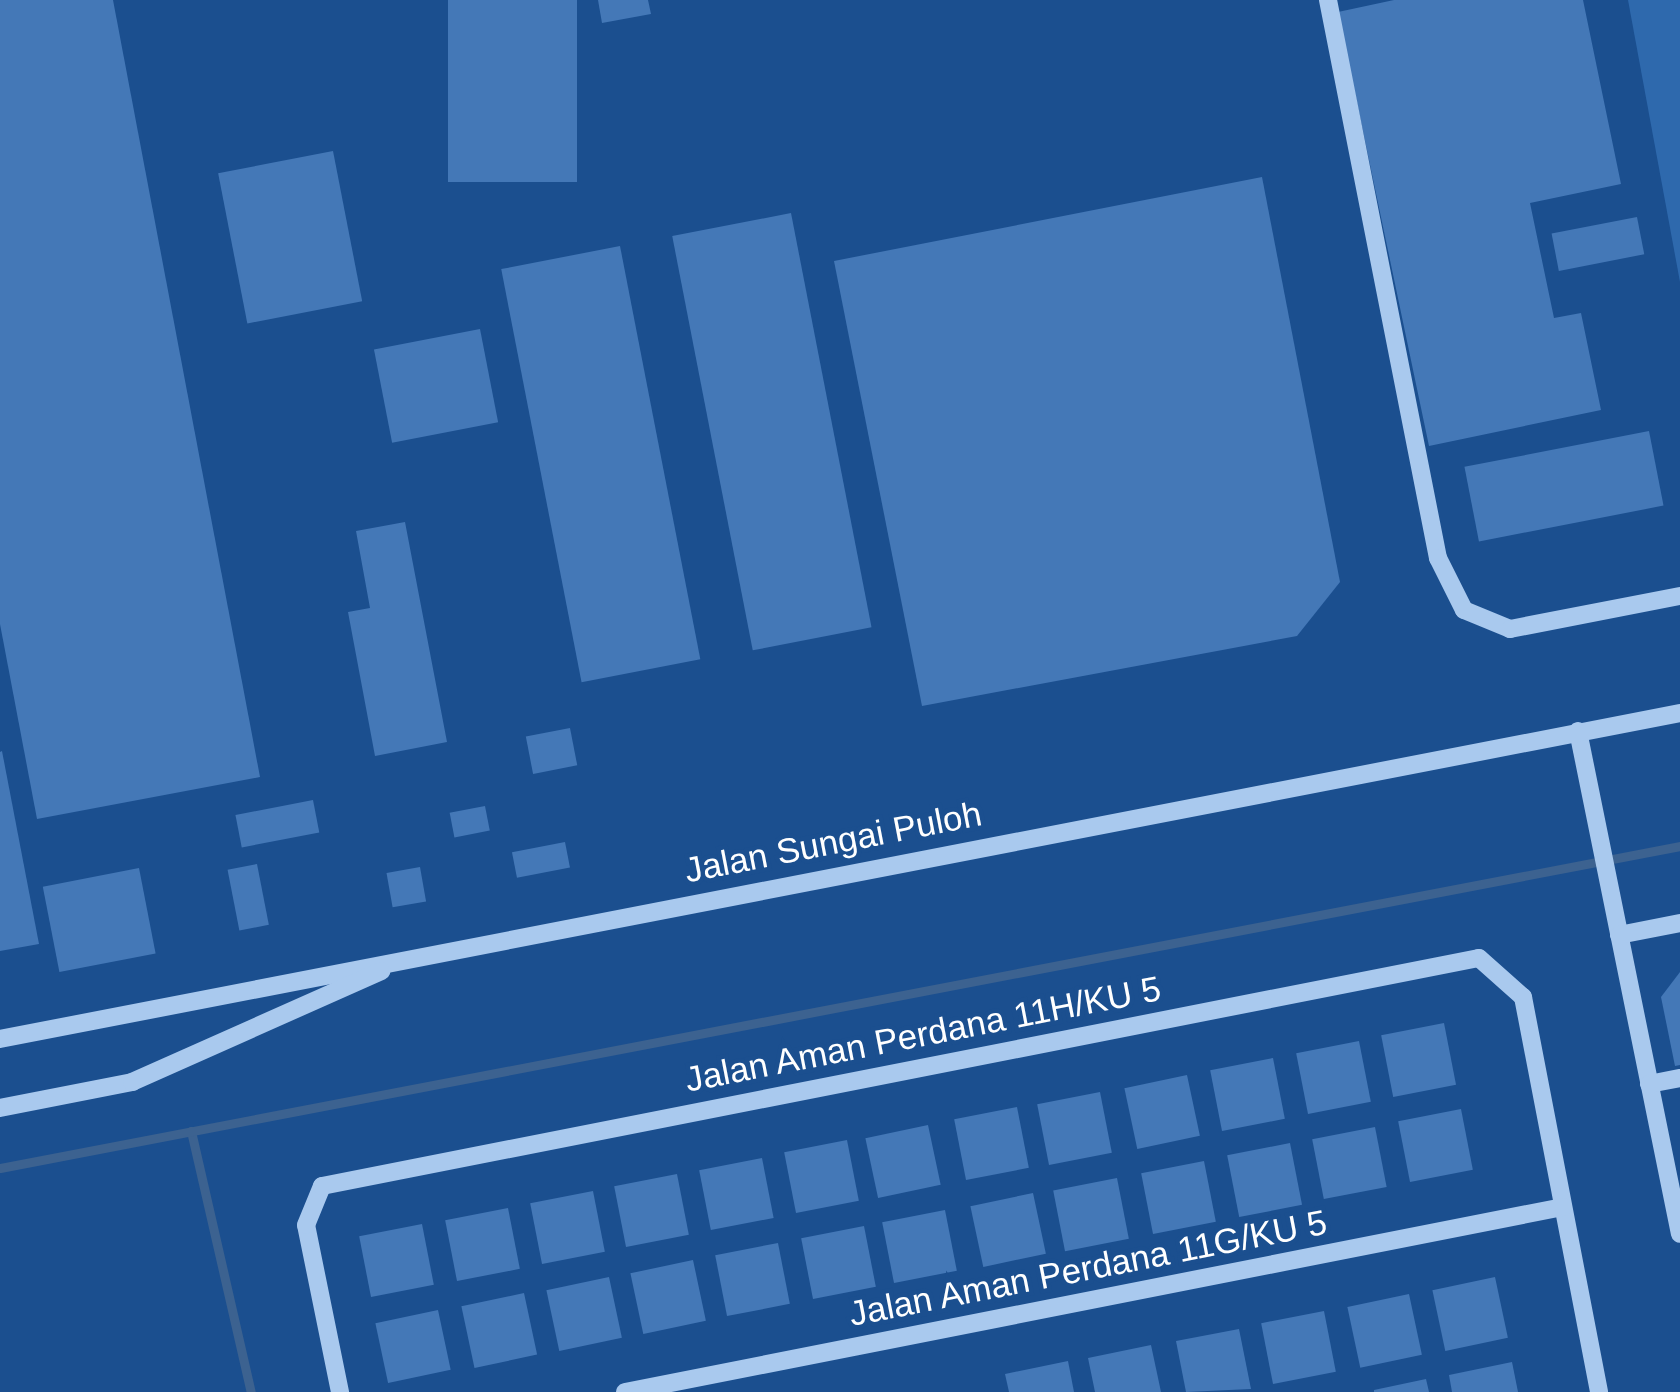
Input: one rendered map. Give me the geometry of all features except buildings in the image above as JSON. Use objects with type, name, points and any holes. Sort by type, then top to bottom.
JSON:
[{"type":"street","points":[[1328,0],[1438,558],[1464,610],[1510,629],[1680,596]]},
{"type":"street","name":"Jalan Sungai Puloh","points":[[0,1038],[1680,713]]},
{"type":"street","points":[[1578,731],[1680,1234]]},
{"type":"street","points":[[1620,935],[1680,923]]},
{"type":"street","name":"Jalan Aman Perdana 11H/KU 5","points":[[340,1392],[306,1225],[322,1186],[1479,958],[1522,996],[1564,1207]]},
{"type":"street","points":[[0,1108],[132,1082],[408,959]]},
{"type":"street","points":[[1650,1084],[1680,1078]]},
{"type":"street","points":[[1564,1207],[1600,1392]]},
{"type":"street","name":"Jalan Aman Perdana 11G/KU 5","points":[[625,1392],[1564,1207]]},
{"type":"shaded area","points":[[1628,0],[1680,0],[1680,282]]},
{"type":"waterway","points":[[0,1168],[1680,846]]},
{"type":"waterway","points":[[191,1131],[251,1392]]}]
